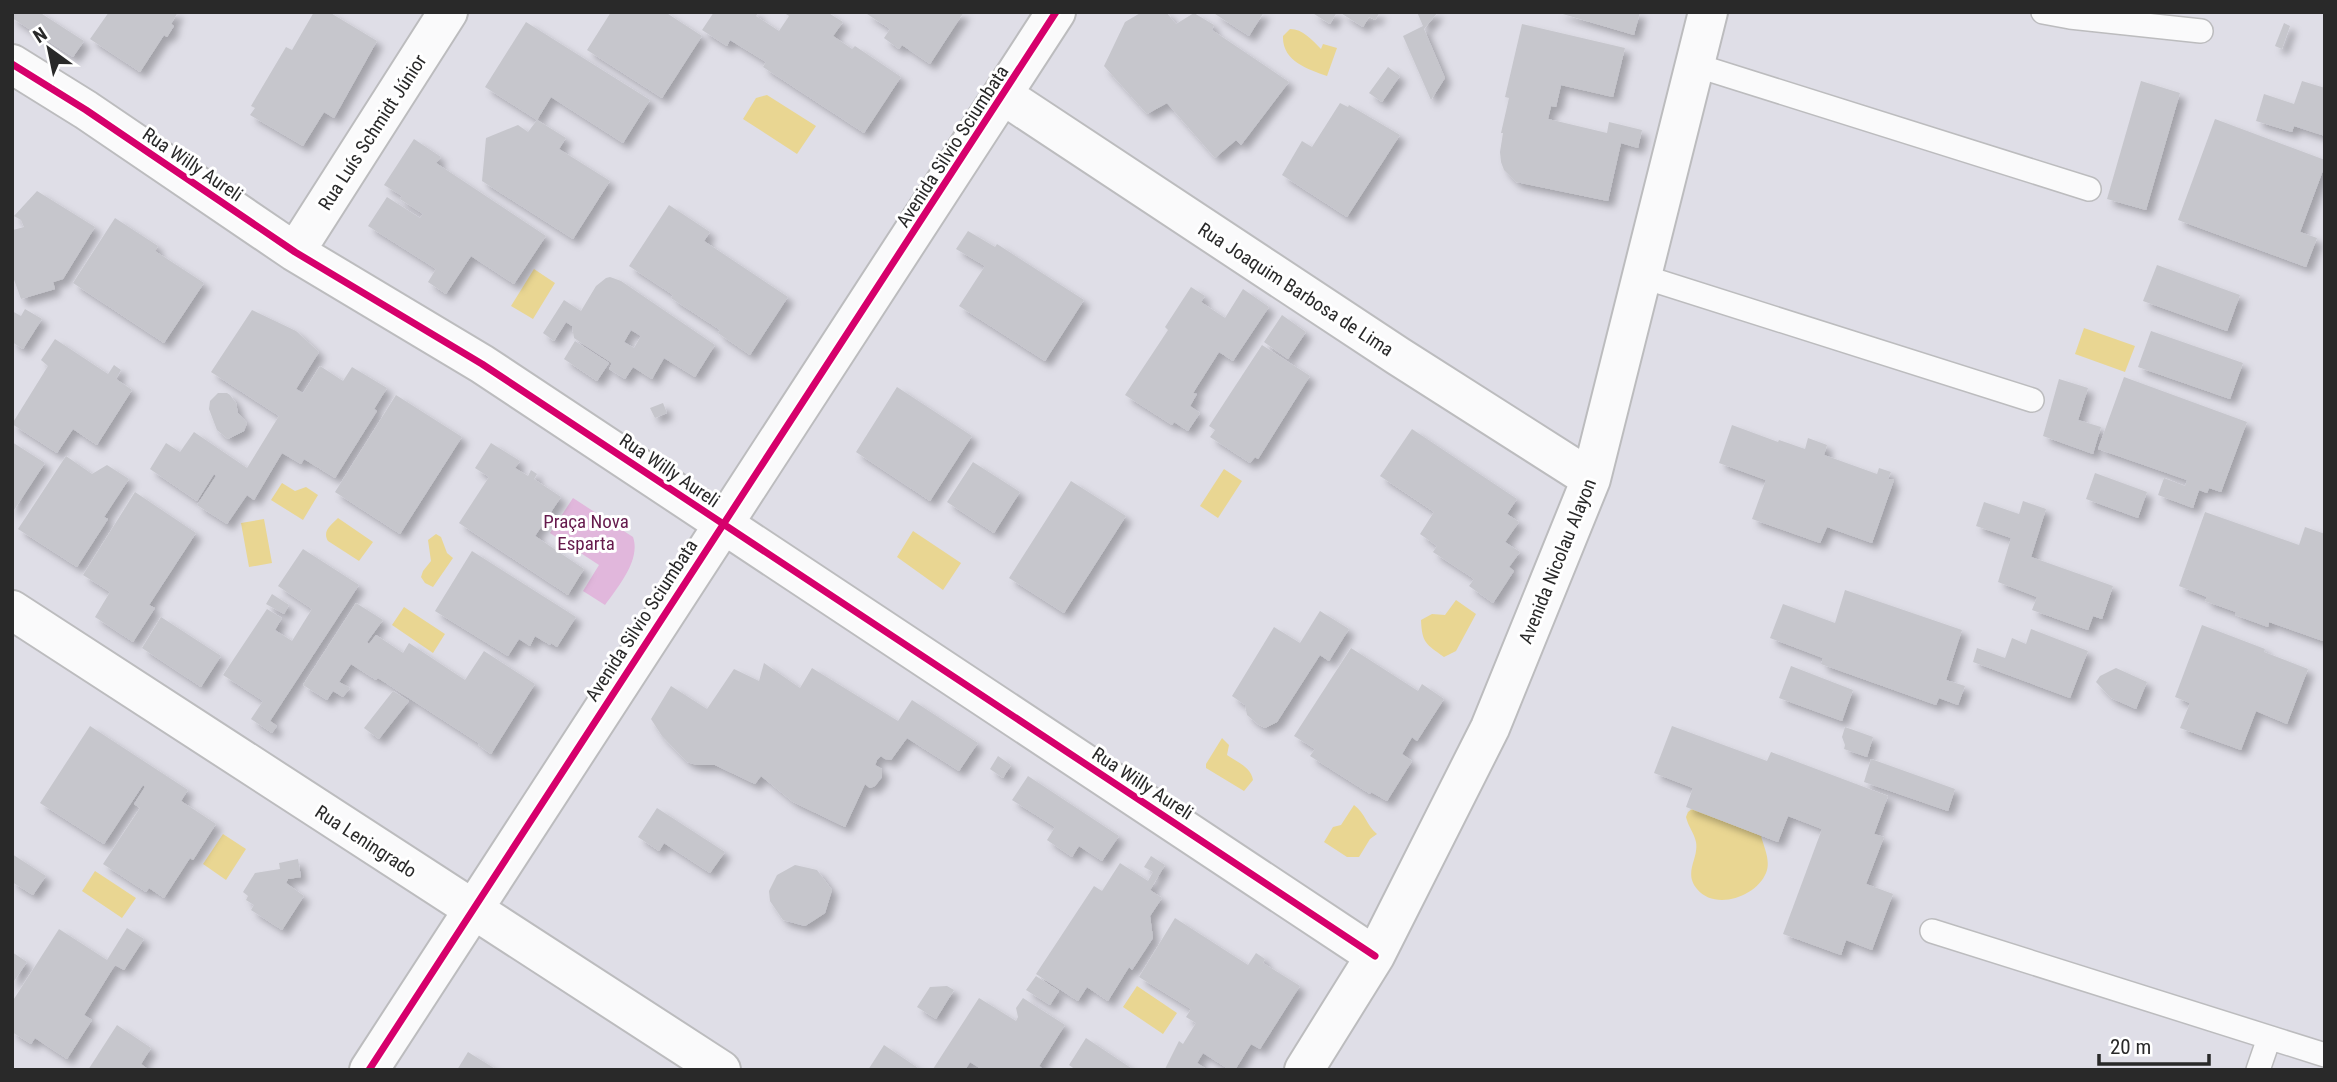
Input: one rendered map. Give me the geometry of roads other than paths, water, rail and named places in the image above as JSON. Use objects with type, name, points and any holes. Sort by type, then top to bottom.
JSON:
[{"type":"street","name":"Rua Luís Schmidt Júnior","points":[[295,252],[448,12]]},
{"type":"street","name":"Avenida Silvio Sciumbata","points":[[369,1070],[471,909],[1056,12]]},
{"type":"street","name":"Avenida Nicolau Alayon","points":[[1304,1070],[1375,956],[1490,728],[1591,479],[1708,12]]},
{"type":"street","name":"Rua Willy Aureli","points":[[12,64],[86,110],[295,252],[482,364],[1375,956]]},
{"type":"street","name":"Rua Joaquim Barbosa de Lima","points":[[1003,96],[1398,356],[1591,479]]},
{"type":"street","name":"Rua Leningrado","points":[[12,610],[722,1070]]},
{"type":"lane","points":[[2043,12],[2201,31]]},
{"type":"lane","points":[[1695,65],[2089,189]]},
{"type":"lane","points":[[1641,276],[2032,400]]},
{"type":"lane","points":[[1933,931],[2325,1055]]},
{"type":"lane","points":[[2258,1070],[2269,1038]]},
{"type":"park label","name":"Praça Nova Esparta","points":[[586,532]]}]
